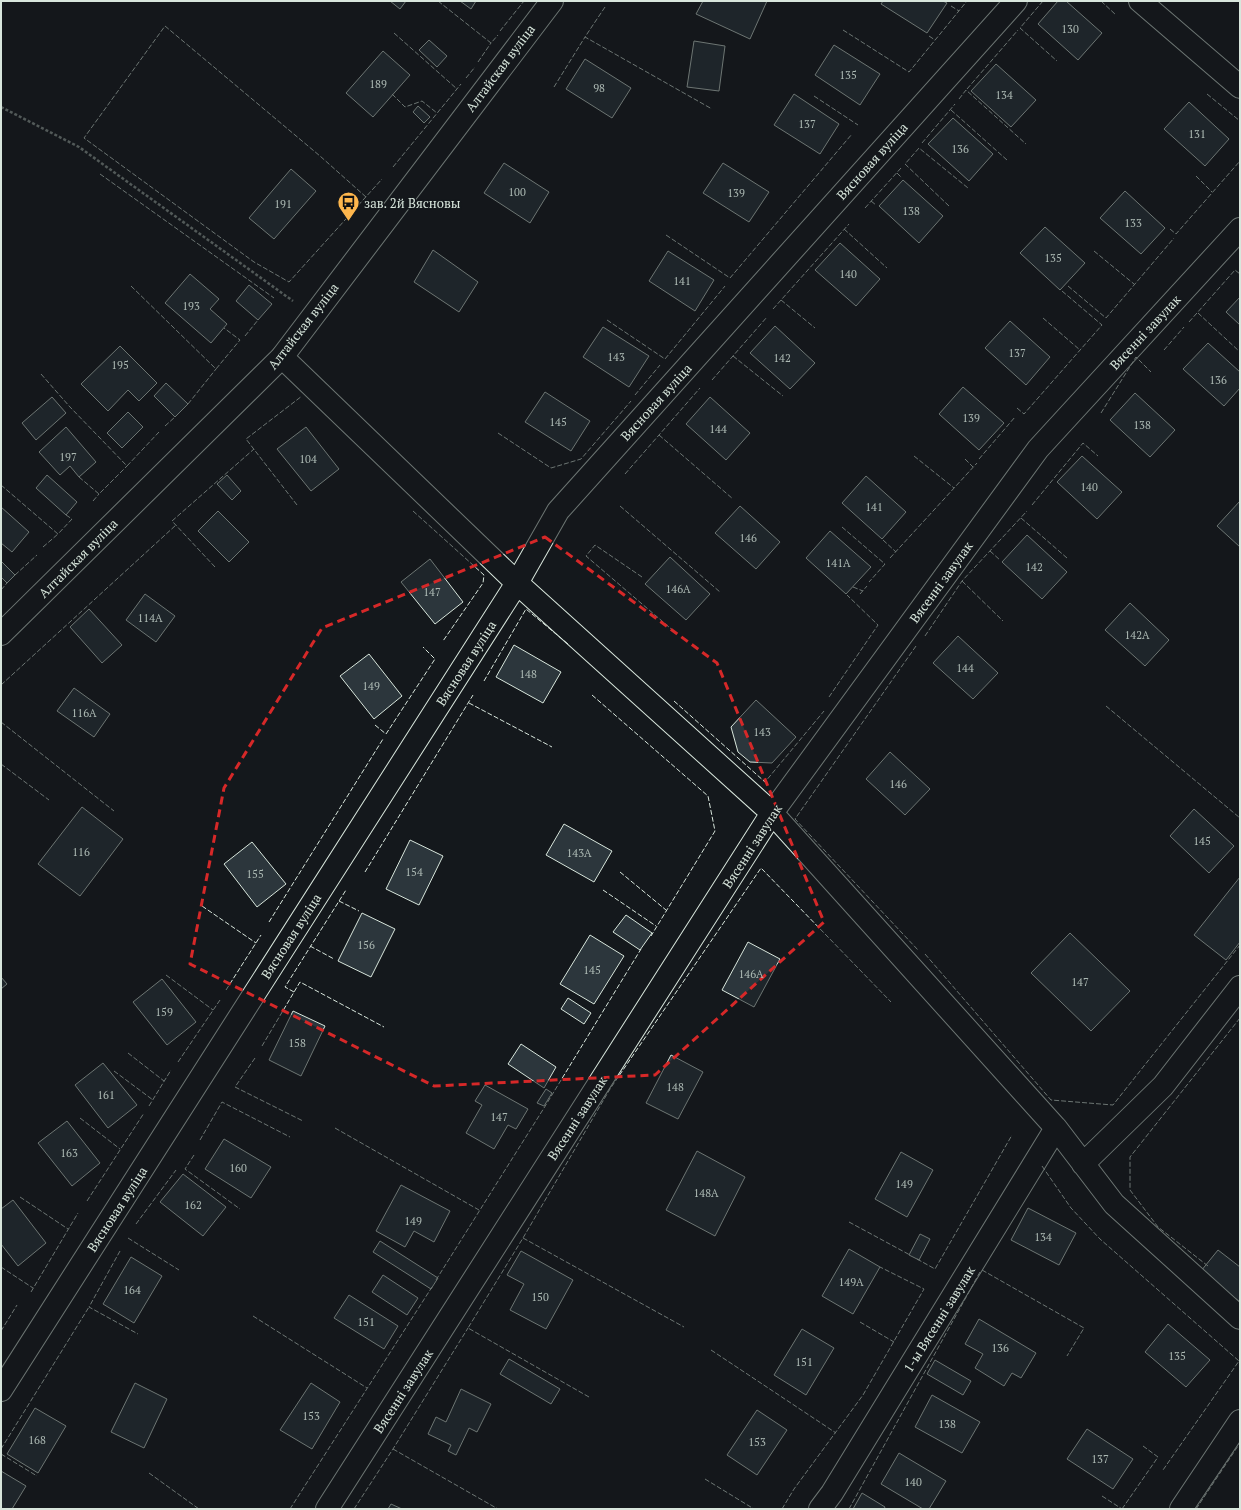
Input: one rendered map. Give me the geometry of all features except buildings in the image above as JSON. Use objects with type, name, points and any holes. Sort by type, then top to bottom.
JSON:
[{"type":"street","name":"Алтайская вуліца","points":[[1,634],[282,357],[312,315],[552,1]]},
{"type":"street","name":"Вясновая вуліца","points":[[1,1390],[517,583],[558,511],[1016,1]]},
{"type":"street","points":[[1140,1],[1240,87]]},
{"type":"street","name":"Вясенні завулак","points":[[327,1509],[772,813],[1038,449],[1240,229]]},
{"type":"street","points":[[282,357],[517,583],[772,813],[1056,1128],[1114,1204],[1240,1318]]},
{"type":"street","points":[[1083,1164],[1163,1086],[1240,987]]},
{"type":"street","name":"1-ы Вясенні завулак","points":[[820,1509],[836,1486],[1056,1128]]},
{"type":"street","points":[[1181,1509],[1240,1421]]},
{"type":"path","points":[[1,107],[79,148],[312,315]]},
{"type":"highlighted area","points":[[545,537],[717,663],[824,922],[655,1075],[434,1086],[190,964],[224,788],[322,628]]},
{"type":"fence","points":[[438,1],[491,43],[498,35]]},
{"type":"fence","points":[[500,31],[524,1]]},
{"type":"fence","points":[[843,30],[909,72],[967,1]]},
{"type":"fence","points":[[1043,1],[1020,28],[1057,61]]},
{"type":"fence","points":[[1101,1],[1116,15]]},
{"type":"fence","points":[[951,6],[959,11]]},
{"type":"fence","points":[[605,7],[585,37],[712,109]]},
{"type":"fence","points":[[366,197],[320,156],[165,26],[84,138],[254,262],[289,282],[382,179]]},
{"type":"fence","points":[[967,89],[1018,30]]},
{"type":"fence","points":[[394,33],[457,89]]},
{"type":"fence","points":[[929,36],[935,40]]},
{"type":"fence","points":[[554,87],[585,37]]},
{"type":"fence","points":[[478,62],[491,43]]},
{"type":"fence","points":[[466,78],[475,67]]},
{"type":"fence","points":[[393,167],[461,84]]},
{"type":"fence","points":[[959,99],[966,90],[1026,144]]},
{"type":"fence","points":[[392,94],[405,107],[422,101],[437,113]]},
{"type":"fence","points":[[1207,94],[1240,121]]},
{"type":"fence","points":[[814,96],[858,125]]},
{"type":"fence","points":[[922,143],[955,104]]},
{"type":"fence","points":[[951,110],[1007,160]]},
{"type":"fence","points":[[666,235],[730,278],[852,134]]},
{"type":"fence","points":[[949,206],[905,164],[919,148],[968,188]]},
{"type":"fence","points":[[1170,229],[1176,234],[1240,161]]},
{"type":"fence","points":[[865,208],[901,168]]},
{"type":"fence","points":[[897,173],[902,178]]},
{"type":"fence","points":[[100,174],[274,298]]},
{"type":"fence","points":[[1196,176],[1212,192]]},
{"type":"fence","points":[[871,201],[876,205]]},
{"type":"fence","points":[[773,309],[849,224]]},
{"type":"fence","points":[[844,229],[887,268]]},
{"type":"fence","points":[[1068,286],[1106,318],[1174,238]]},
{"type":"fence","points":[[1094,251],[1134,284]]},
{"type":"fence","points":[[1189,322],[1235,270],[1240,274]]},
{"type":"fence","points":[[131,286],[216,369],[240,340],[224,328]]},
{"type":"fence","points":[[607,320],[665,359],[725,286]]},
{"type":"fence","points":[[1017,408],[1024,414],[1102,325],[1062,291]]},
{"type":"fence","points":[[781,300],[815,328]]},
{"type":"fence","points":[[1198,313],[1240,352]]},
{"type":"fence","points":[[712,380],[767,317]]},
{"type":"fence","points":[[1043,318],[1080,350]]},
{"type":"fence","points":[[245,336],[258,320]]},
{"type":"fence","points":[[1164,350],[1184,327]]},
{"type":"fence","points":[[733,356],[783,396]]},
{"type":"fence","points":[[1101,413],[1136,357],[1151,372]]},
{"type":"fence","points":[[635,395],[660,365]]},
{"type":"fence","points":[[188,404],[216,369]]},
{"type":"fence","points":[[41,374],[70,407],[127,466],[159,432]]},
{"type":"fence","points":[[625,474],[700,388]]},
{"type":"fence","points":[[297,505],[246,439],[302,396]]},
{"type":"fence","points":[[498,433],[551,468],[581,459],[631,401]]},
{"type":"fence","points":[[165,426],[175,417]]},
{"type":"fence","points":[[979,459],[1015,417]]},
{"type":"fence","points":[[659,435],[733,499]]},
{"type":"fence","points":[[1032,505],[1083,443],[1098,456]]},
{"type":"fence","points":[[215,567],[172,521],[254,449]]},
{"type":"fence","points":[[914,456],[954,488]]},
{"type":"fence","points":[[965,459],[973,467]]},
{"type":"fence","points":[[890,558],[977,463]]},
{"type":"fence","points":[[79,477],[99,494],[127,466]]},
{"type":"fence","points":[[1,485],[58,534],[72,519],[66,515]]},
{"type":"fence","points":[[93,501],[99,494]]},
{"type":"fence","points":[[620,506],[720,592]]},
{"type":"fence","points":[[413,511],[484,575],[483,583],[443,641]]},
{"type":"fence","points":[[925,636],[962,581],[1027,511]]},
{"type":"fence","points":[[1021,518],[1067,558]]},
{"type":"fence","points":[[1,685],[176,525]]},
{"type":"fence","points":[[842,527],[885,564],[869,582]]},
{"type":"fence","points":[[43,547],[58,534]]},
{"type":"fence","points":[[883,540],[896,552]]},
{"type":"fence","points":[[642,577],[595,545],[586,556],[676,633]]},
{"type":"fence","points":[[990,551],[1000,560]]},
{"type":"fence","points":[[15,575],[37,555]]},
{"type":"fence","points":[[962,581],[1003,621]]},
{"type":"fence","points":[[1,590],[7,583]]},
{"type":"fence","points":[[860,594],[867,586]]},
{"type":"fence","points":[[853,587],[863,591]]},
{"type":"fence","points":[[829,697],[878,625],[847,595]]},
{"type":"fence","points":[[484,681],[526,609],[568,644]]},
{"type":"fence","points":[[916,646],[795,819],[918,950]]},
{"type":"fence","points":[[375,725],[386,734],[435,659],[423,647]]},
{"type":"fence","points":[[365,872],[473,695]]},
{"type":"fence","points":[[592,695],[708,796],[715,831],[651,936]]},
{"type":"fence","points":[[674,701],[765,782],[824,711]]},
{"type":"fence","points":[[469,703],[552,747]]},
{"type":"fence","points":[[1106,706],[1240,818]]},
{"type":"fence","points":[[1,722],[114,811]]},
{"type":"fence","points":[[269,922],[383,739]]},
{"type":"fence","points":[[1,764],[49,800]]},
{"type":"fence","points":[[589,1397],[468,1328],[523,1238],[610,1089],[761,868],[891,1002]]},
{"type":"fence","points":[[620,872],[666,910]]},
{"type":"fence","points":[[294,992],[285,987],[346,890]]},
{"type":"fence","points":[[603,890],[656,926]]},
{"type":"fence","points":[[339,901],[359,911]]},
{"type":"fence","points":[[202,906],[256,943]]},
{"type":"fence","points":[[226,990],[261,935]]},
{"type":"fence","points":[[925,954],[1051,1100],[1113,1105],[1240,945]]},
{"type":"fence","points":[[310,946],[334,959]]},
{"type":"fence","points":[[436,1280],[544,1108],[641,949]]},
{"type":"fence","points":[[166,975],[213,1010]]},
{"type":"fence","points":[[262,1046],[300,982],[384,1027]]},
{"type":"fence","points":[[178,1062],[220,1000]]},
{"type":"fence","points":[[1208,1266],[1158,1227],[1130,1190],[1130,1157],[1240,1018]]},
{"type":"fence","points":[[128,1053],[164,1081]]},
{"type":"fence","points":[[255,1058],[235,1087],[303,1121]]},
{"type":"fence","points":[[149,1106],[171,1070]]},
{"type":"fence","points":[[114,1071],[153,1100]]},
{"type":"fence","points":[[200,1140],[222,1102],[290,1137]]},
{"type":"fence","points":[[87,1201],[144,1113]]},
{"type":"fence","points":[[80,1118],[120,1149]]},
{"type":"fence","points":[[335,1128],[479,1210]]},
{"type":"fence","points":[[917,1259],[935,1269],[1012,1135]]},
{"type":"fence","points":[[194,1155],[185,1169],[240,1209]]},
{"type":"fence","points":[[1042,1166],[1071,1208],[1100,1239],[1239,1361],[1163,1470]]},
{"type":"fence","points":[[136,1224],[176,1170]]},
{"type":"fence","points":[[20,1197],[68,1229]]},
{"type":"fence","points":[[31,1292],[78,1213]]},
{"type":"fence","points":[[849,1222],[910,1255]]},
{"type":"fence","points":[[128,1238],[179,1270]]},
{"type":"fence","points":[[523,1238],[684,1327]]},
{"type":"fence","points":[[120,1251],[89,1307],[138,1334]]},
{"type":"fence","points":[[1,1267],[33,1288]]},
{"type":"fence","points":[[782,1509],[794,1489],[863,1395],[924,1289],[880,1267]]},
{"type":"fence","points":[[982,1270],[1084,1328],[1067,1356]]},
{"type":"fence","points":[[849,1509],[980,1272]]},
{"type":"fence","points":[[290,1509],[432,1287]]},
{"type":"fence","points":[[1,1331],[17,1305]]},
{"type":"fence","points":[[1,1449],[89,1307]]},
{"type":"fence","points":[[253,1316],[367,1388]]},
{"type":"fence","points":[[860,1322],[894,1342]]},
{"type":"fence","points":[[354,1509],[468,1328]]},
{"type":"fence","points":[[711,1350],[836,1433]]},
{"type":"fence","points":[[1196,1509],[1240,1443]]},
{"type":"fence","points":[[1122,1509],[1158,1457],[1143,1446]]},
{"type":"fence","points":[[393,1449],[498,1509]]},
{"type":"fence","points":[[1,1454],[37,1476]]},
{"type":"fence","points":[[149,1473],[199,1509]]},
{"type":"fence","points":[[705,1479],[754,1509]]},
{"type":"fence","points":[[1102,1496],[1122,1509]]},
{"type":"place","name":"зав. 2й Вясновы","points":[[348,222]]}]
